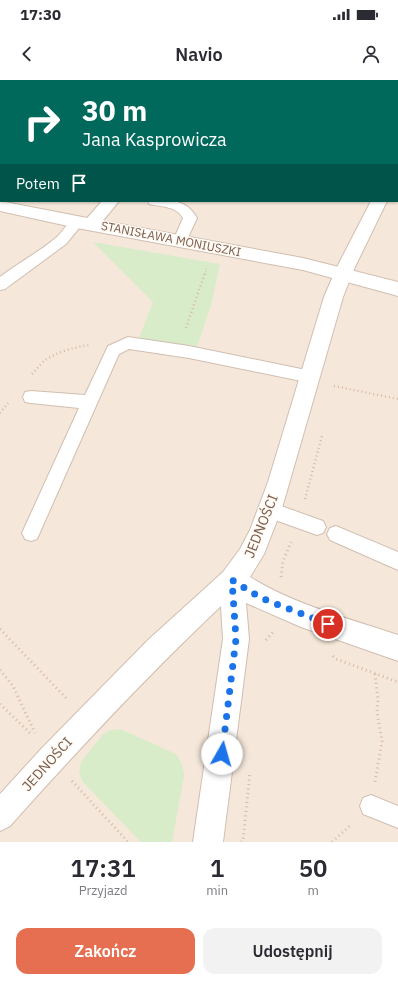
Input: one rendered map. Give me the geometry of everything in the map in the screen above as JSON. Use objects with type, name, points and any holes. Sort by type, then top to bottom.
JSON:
[{"type":"street","points":[[84,223],[110,202]]},
{"type":"street","name":"JEDNOŚCI","points":[[0,816],[52,758],[152,654],[232,580],[254,552],[321,382],[329,309],[342,275],[378,202]]},
{"type":"street","name":"STANISŁAWA MONIUSZKI","points":[[0,206],[303,264],[398,289]]},
{"type":"street","points":[[232,580],[261,598],[294,612],[398,648]]},
{"type":"street","points":[[208,842],[222,754],[236,639],[232,580]]},
{"type":"lane","points":[[160,202],[182,206],[187,211],[190,218],[180,241]]},
{"type":"lane","points":[[0,285],[10,276],[84,223]]},
{"type":"lane","points":[[31,533],[114,350],[128,343],[189,352],[321,382]]},
{"type":"lane","points":[[31,397],[90,402]]},
{"type":"lane","points":[[270,510],[317,527]]},
{"type":"lane","points":[[336,534],[398,561]]},
{"type":"lane","points":[[371,806],[398,817]]},
{"type":"path","points":[[186,328],[208,265]]},
{"type":"path","points":[[28,378],[43,362],[49,359],[83,345],[95,345]]},
{"type":"path","points":[[321,382],[398,399]]},
{"type":"path","points":[[0,413],[5,406]]},
{"type":"path","points":[[0,629],[72,704]]},
{"type":"path","points":[[0,670],[13,686],[34,735],[0,704]]},
{"type":"path","points":[[371,806],[382,742],[377,712],[378,699],[375,673]]},
{"type":"path","points":[[70,779],[128,842]]},
{"type":"path","points":[[243,841],[248,842]]},
{"type":"shaded area","points":[[0,202],[398,202],[398,842],[0,842]]},
{"type":"green space","points":[[93,242],[220,264],[211,305],[196,350],[138,341],[153,302]]},
{"type":"green space","points":[[120,729],[176,754],[182,764],[184,776],[172,842],[141,842],[82,781],[79,772],[81,762],[103,734],[111,730]]},
{"type":"route","points":[[222,754],[236,639],[232,580],[261,598],[301,615],[328,624]]}]
